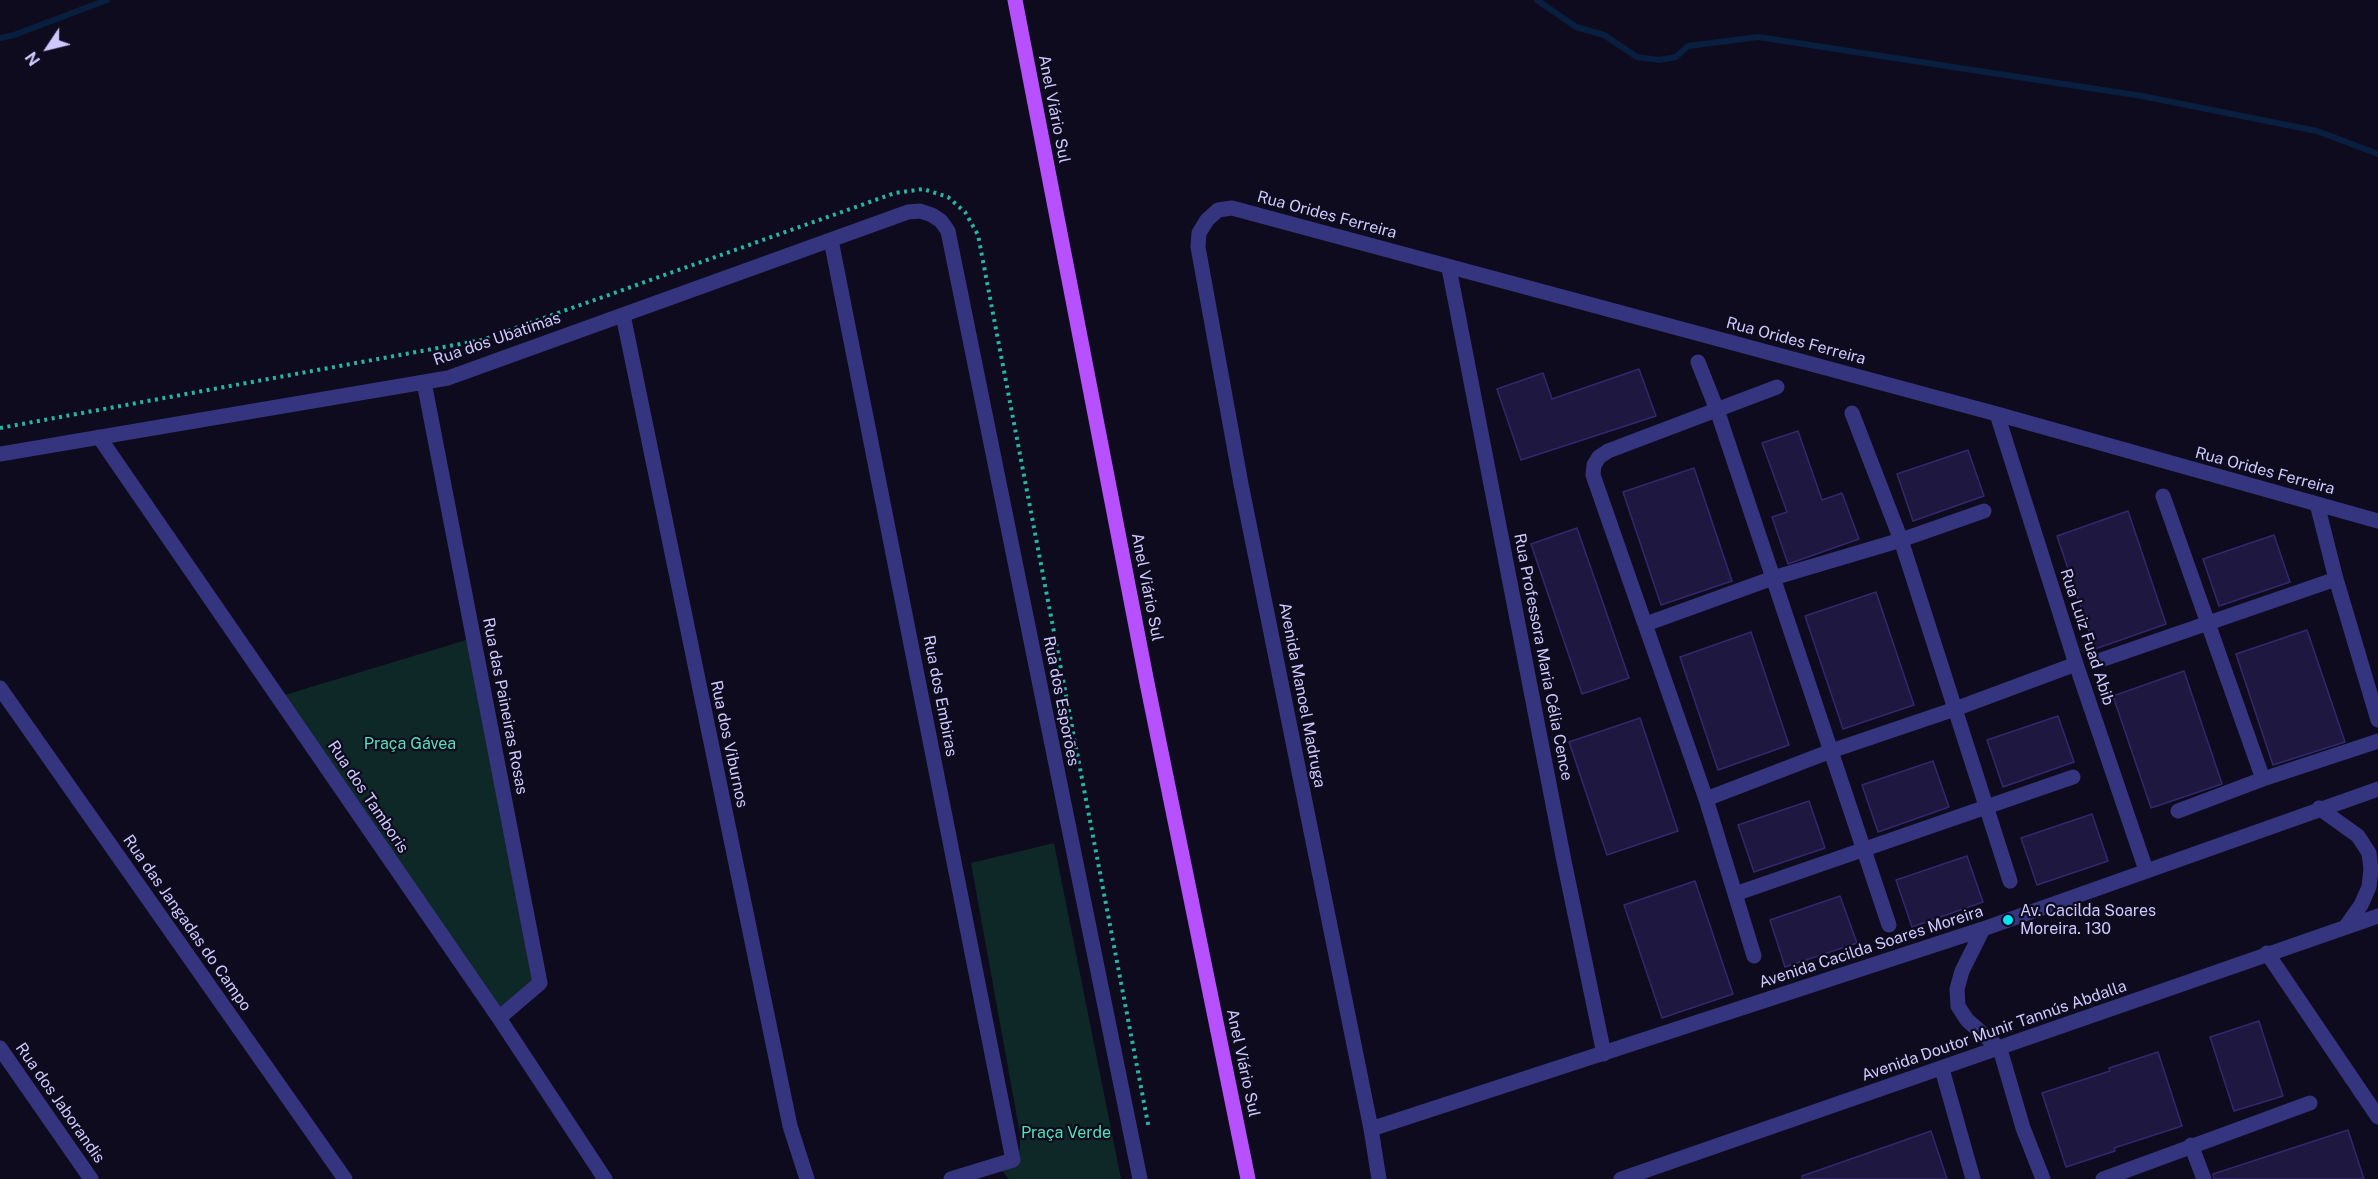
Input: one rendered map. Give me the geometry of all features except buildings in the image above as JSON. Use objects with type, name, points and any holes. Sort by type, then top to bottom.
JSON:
[{"type":"main road","name":"Anel Viário Sul","points":[[1015,0],[1150,694],[1248,1179]]},
{"type":"street","name":"Rua Orides Ferreira","points":[[1207,220],[1218,210],[1232,208],[1997,414],[2378,521]]},
{"type":"street","name":"Rua dos Ubatimas","points":[[0,454],[447,378],[908,213],[920,211],[941,221],[948,231]]},
{"type":"street","name":"Avenida Manoel Madruga","points":[[1207,220],[1199,233],[1198,248],[1243,496],[1379,1179]]},
{"type":"street","name":"Rua dos Esporões","points":[[948,231],[1140,1179]]},
{"type":"street","name":"Rua dos Embiras","points":[[831,240],[1013,1160],[951,1179]]},
{"type":"street","name":"Rua Professora Maria Célia Cence","points":[[1449,267],[1564,861],[1604,1054]]},
{"type":"street","name":"Rua dos Viburnos","points":[[622,315],[790,1126],[807,1179]]},
{"type":"street","points":[[1698,362],[1717,410],[1889,925]]},
{"type":"street","name":"Rua das Paineiras Rosas","points":[[424,381],[540,983],[499,1018]]},
{"type":"street","points":[[1754,956],[1706,799],[1593,475],[1594,465],[1599,457],[1608,451],[1777,387]]},
{"type":"street","points":[[1852,413],[1900,540],[2010,881]]},
{"type":"street","name":"Rua Luiz Fuad Abib","points":[[1997,414],[2076,664],[2146,870]]},
{"type":"street","name":"Rua dos Tamboris","points":[[99,437],[499,1018],[605,1179]]},
{"type":"street","points":[[2163,496],[2263,779]]},
{"type":"street","points":[[2317,504],[2336,579],[2378,720]]},
{"type":"street","points":[[1646,624],[1773,578],[1900,540],[1984,511]]},
{"type":"street","points":[[2101,660],[2336,579]]},
{"type":"street","points":[[1706,799],[1831,751],[1955,709],[2076,664]]},
{"type":"street","name":"Rua das Jangadas do Campo","points":[[0,688],[345,1179]]},
{"type":"street","points":[[2178,811],[2263,779],[2378,741]]},
{"type":"street","points":[[1735,894],[2073,777]]},
{"type":"street","name":"Avenida Cacilda Soares Moreira","points":[[1371,1130],[1983,929],[2319,808],[2378,789]]},
{"type":"street","points":[[2319,808],[2358,836],[2369,853],[2372,869],[2369,887],[2361,905],[2346,926]]},
{"type":"street","name":"Avenida Doutor Munir Tannús Abdalla","points":[[1621,1179],[2378,916]]},
{"type":"street","points":[[1983,929],[1962,971],[1957,989],[1958,1006],[1967,1020],[2000,1049],[2023,1128],[2043,1179]]},
{"type":"street","points":[[2267,953],[2378,1117]]},
{"type":"street","name":"Rua dos Jaborandis","points":[[0,1048],[92,1179]]},
{"type":"street","points":[[1942,1069],[1973,1179]]},
{"type":"street","points":[[2103,1179],[2310,1103]]},
{"type":"street","points":[[2191,1145],[2204,1179]]},
{"type":"path","points":[[0,428],[482,340],[895,192],[923,189],[948,197],[965,212],[978,235],[1151,1136]]},
{"type":"green space","name":"Praça Gávea","points":[[473,638],[540,983],[499,1018],[278,697]]},
{"type":"green space","name":"Praça Verde","points":[[1054,843],[1121,1179],[1009,1179],[997,1165],[1013,1160],[1020,1150],[1020,1134],[971,863]]},
{"type":"waterway","points":[[0,38],[14,35],[107,0]]},
{"type":"waterway","points":[[1537,0],[1576,27],[1604,35],[1637,57],[1659,60],[1676,57],[1688,46],[1758,37],[2142,96],[2317,131],[2378,154]]},
{"type":"place","name":"Av. Cacilda Soares Moreira. 130","points":[[2008,920]]}]
